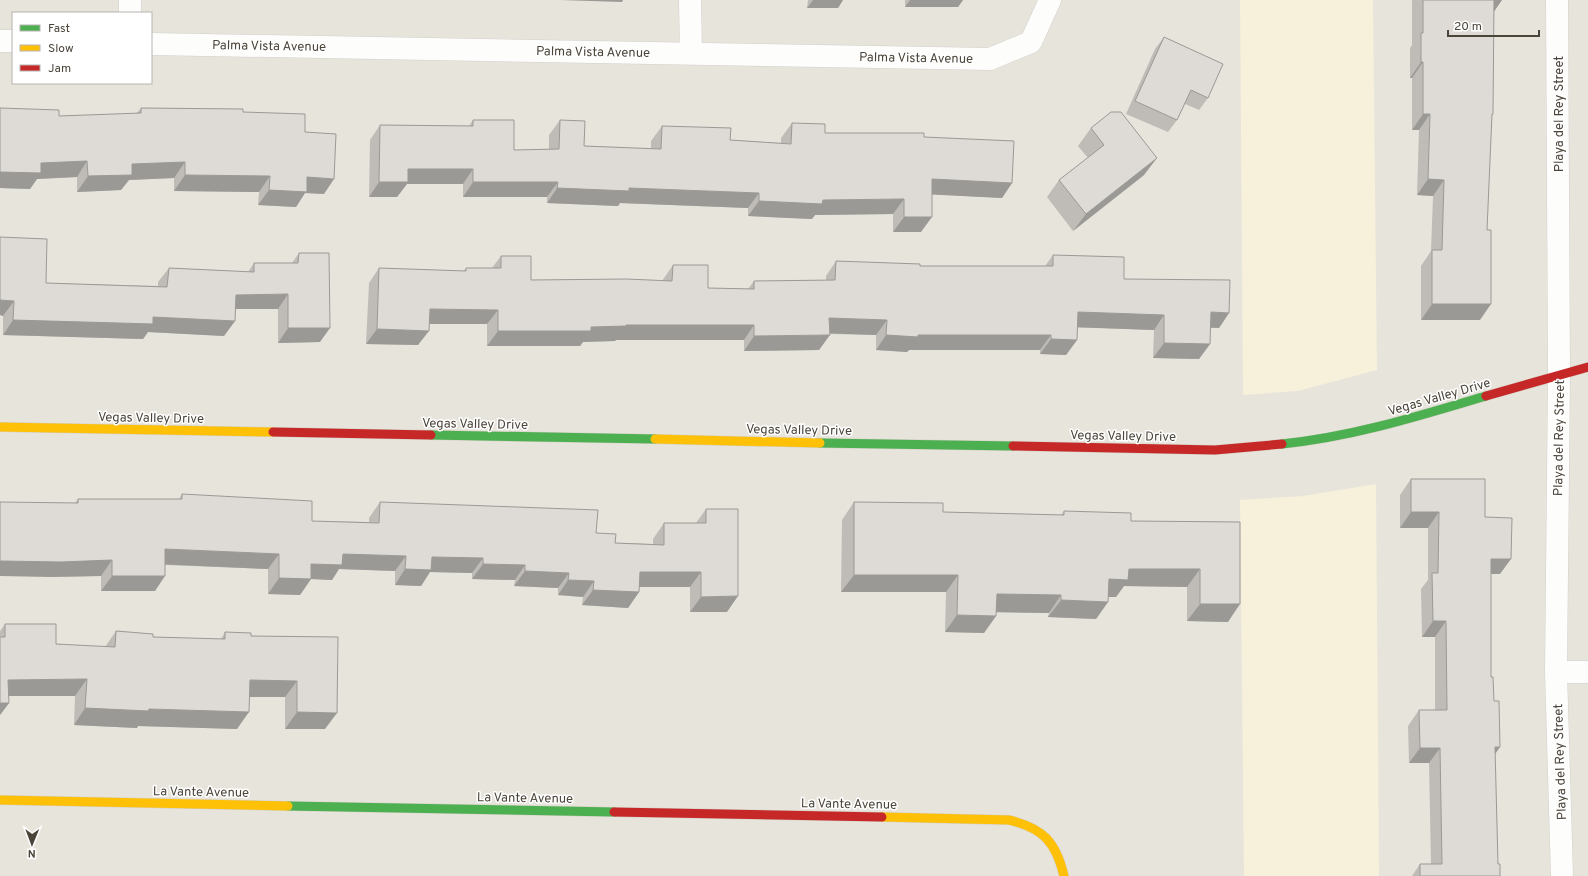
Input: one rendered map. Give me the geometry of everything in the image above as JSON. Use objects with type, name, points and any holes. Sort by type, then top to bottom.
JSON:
[{"type":"street","points":[[130,0],[130,12]]},
{"type":"street","points":[[690,0],[691,52]]},
{"type":"street","name":"Palma Vista Avenue","points":[[152,44],[691,52],[990,59],[1031,42],[1050,0]]},
{"type":"street","name":"Playa del Rey Street","points":[[1557,0],[1559,376],[1556,672],[1562,876]]},
{"type":"street","points":[[0,41],[12,41]]},
{"type":"street","name":"Vegas Valley Drive","points":[[0,427],[1215,450],[1308,441],[1387,425],[1588,367]]},
{"type":"street","points":[[1556,672],[1588,672]]},
{"type":"street","name":"La Vante Avenue","points":[[0,800],[995,819],[1022,822],[1046,835],[1059,856],[1064,876]]},
{"type":"shaded area","points":[[0,0],[1588,0],[1588,876],[0,876]]},
{"type":"sand","points":[[1240,0],[1373,0],[1377,370],[1298,391],[1243,395]]},
{"type":"sand","points":[[1376,484],[1379,876],[1244,876],[1240,500],[1303,496]]},
{"type":"building","points":[[1423,0],[1494,0],[1493,114],[1487,230],[1491,230],[1491,304],[1432,304],[1432,250],[1442,250],[1444,180],[1428,179],[1430,114],[1423,114],[1423,62],[1421,62],[1421,33],[1423,33]]},
{"type":"building","points":[[1164,37],[1223,64],[1208,98],[1191,90],[1177,120],[1135,101]]},
{"type":"building","points":[[0,108],[59,110],[59,116],[141,113],[141,108],[243,109],[243,112],[305,114],[305,132],[336,134],[334,179],[307,177],[307,192],[269,190],[270,176],[185,175],[185,162],[132,164],[132,175],[88,176],[87,161],[41,163],[41,173],[0,172]]},
{"type":"building","points":[[1111,112],[1121,112],[1157,158],[1086,214],[1059,180],[1104,145],[1091,128]]},
{"type":"building","points":[[473,120],[514,120],[514,150],[559,149],[560,120],[585,121],[584,146],[661,149],[662,126],[731,128],[730,140],[791,144],[792,123],[825,124],[825,133],[924,133],[924,137],[1014,141],[1012,183],[932,179],[932,217],[904,217],[904,199],[823,200],[822,204],[759,201],[759,193],[629,188],[629,191],[557,188],[558,182],[473,182],[473,169],[408,169],[408,182],[379,182],[380,125],[473,126]]},
{"type":"building","points":[[0,237],[47,239],[46,283],[167,287],[169,268],[254,272],[254,263],[298,263],[299,253],[329,253],[330,328],[288,328],[288,294],[236,295],[235,321],[153,317],[153,324],[13,320],[14,301],[0,300]]},
{"type":"building","points":[[1053,255],[1124,257],[1124,279],[1230,280],[1229,313],[1211,312],[1210,344],[1164,343],[1164,315],[1078,312],[1077,340],[1051,339],[1051,335],[918,335],[918,337],[886,335],[887,320],[829,318],[830,335],[754,336],[754,325],[626,325],[591,327],[591,331],[498,331],[498,310],[430,309],[429,331],[377,329],[379,268],[466,271],[466,268],[501,268],[501,256],[531,256],[531,280],[626,279],[672,281],[673,265],[708,265],[708,288],[754,289],[754,281],[835,280],[836,261],[920,264],[920,266],[1053,266]]},
{"type":"building","points":[[1411,479],[1485,479],[1485,517],[1512,518],[1511,559],[1491,559],[1491,677],[1493,677],[1494,701],[1499,701],[1500,747],[1495,747],[1498,864],[1500,864],[1500,876],[1420,876],[1420,864],[1442,864],[1440,748],[1420,748],[1419,710],[1447,710],[1446,621],[1433,621],[1432,573],[1438,573],[1439,512],[1411,512]]},
{"type":"building","points":[[182,494],[312,501],[312,521],[379,523],[380,502],[598,510],[596,533],[616,534],[615,543],[664,545],[664,523],[706,523],[706,509],[738,509],[738,596],[701,597],[701,572],[640,572],[639,592],[593,590],[594,581],[568,580],[569,573],[525,571],[525,565],[483,564],[483,558],[432,557],[431,570],[405,569],[406,556],[343,554],[342,565],[311,564],[311,579],[279,578],[279,554],[165,549],[165,576],[112,576],[112,560],[61,562],[0,561],[0,502],[78,503],[78,499],[182,499]]},
{"type":"building","points":[[854,502],[943,503],[943,512],[1064,515],[1064,511],[1131,513],[1131,521],[1240,522],[1240,604],[1200,604],[1200,569],[1129,569],[1128,580],[1109,579],[1108,602],[1061,600],[1061,595],[997,594],[996,616],[957,615],[958,575],[854,575]]},
{"type":"building","points":[[5,624],[56,624],[56,644],[115,647],[116,631],[153,634],[153,637],[225,639],[225,632],[251,633],[251,636],[338,637],[337,713],[297,712],[297,681],[250,680],[249,712],[149,709],[148,711],[85,708],[87,679],[8,680],[9,703],[0,703],[0,637],[5,637]]},
{"type":"traffic: fast","points":[[1282,444],[1308,441],[1360,431],[1486,396]]},
{"type":"traffic: fast","points":[[431,435],[655,439]]},
{"type":"traffic: fast","points":[[820,443],[1013,446]]},
{"type":"traffic: fast","points":[[288,806],[614,812]]},
{"type":"traffic: slow","points":[[0,427],[273,432]]},
{"type":"traffic: slow","points":[[655,439],[820,443]]},
{"type":"traffic: slow","points":[[0,800],[288,806]]},
{"type":"traffic: slow","points":[[882,817],[1009,820],[1021,823],[1039,832],[1052,845],[1061,864],[1064,876]]},
{"type":"traffic: jam","points":[[1486,396],[1588,367]]},
{"type":"traffic: jam","points":[[273,432],[431,435]]},
{"type":"traffic: jam","points":[[1013,446],[1215,450],[1282,444]]},
{"type":"traffic: jam","points":[[614,812],[882,817]]}]
